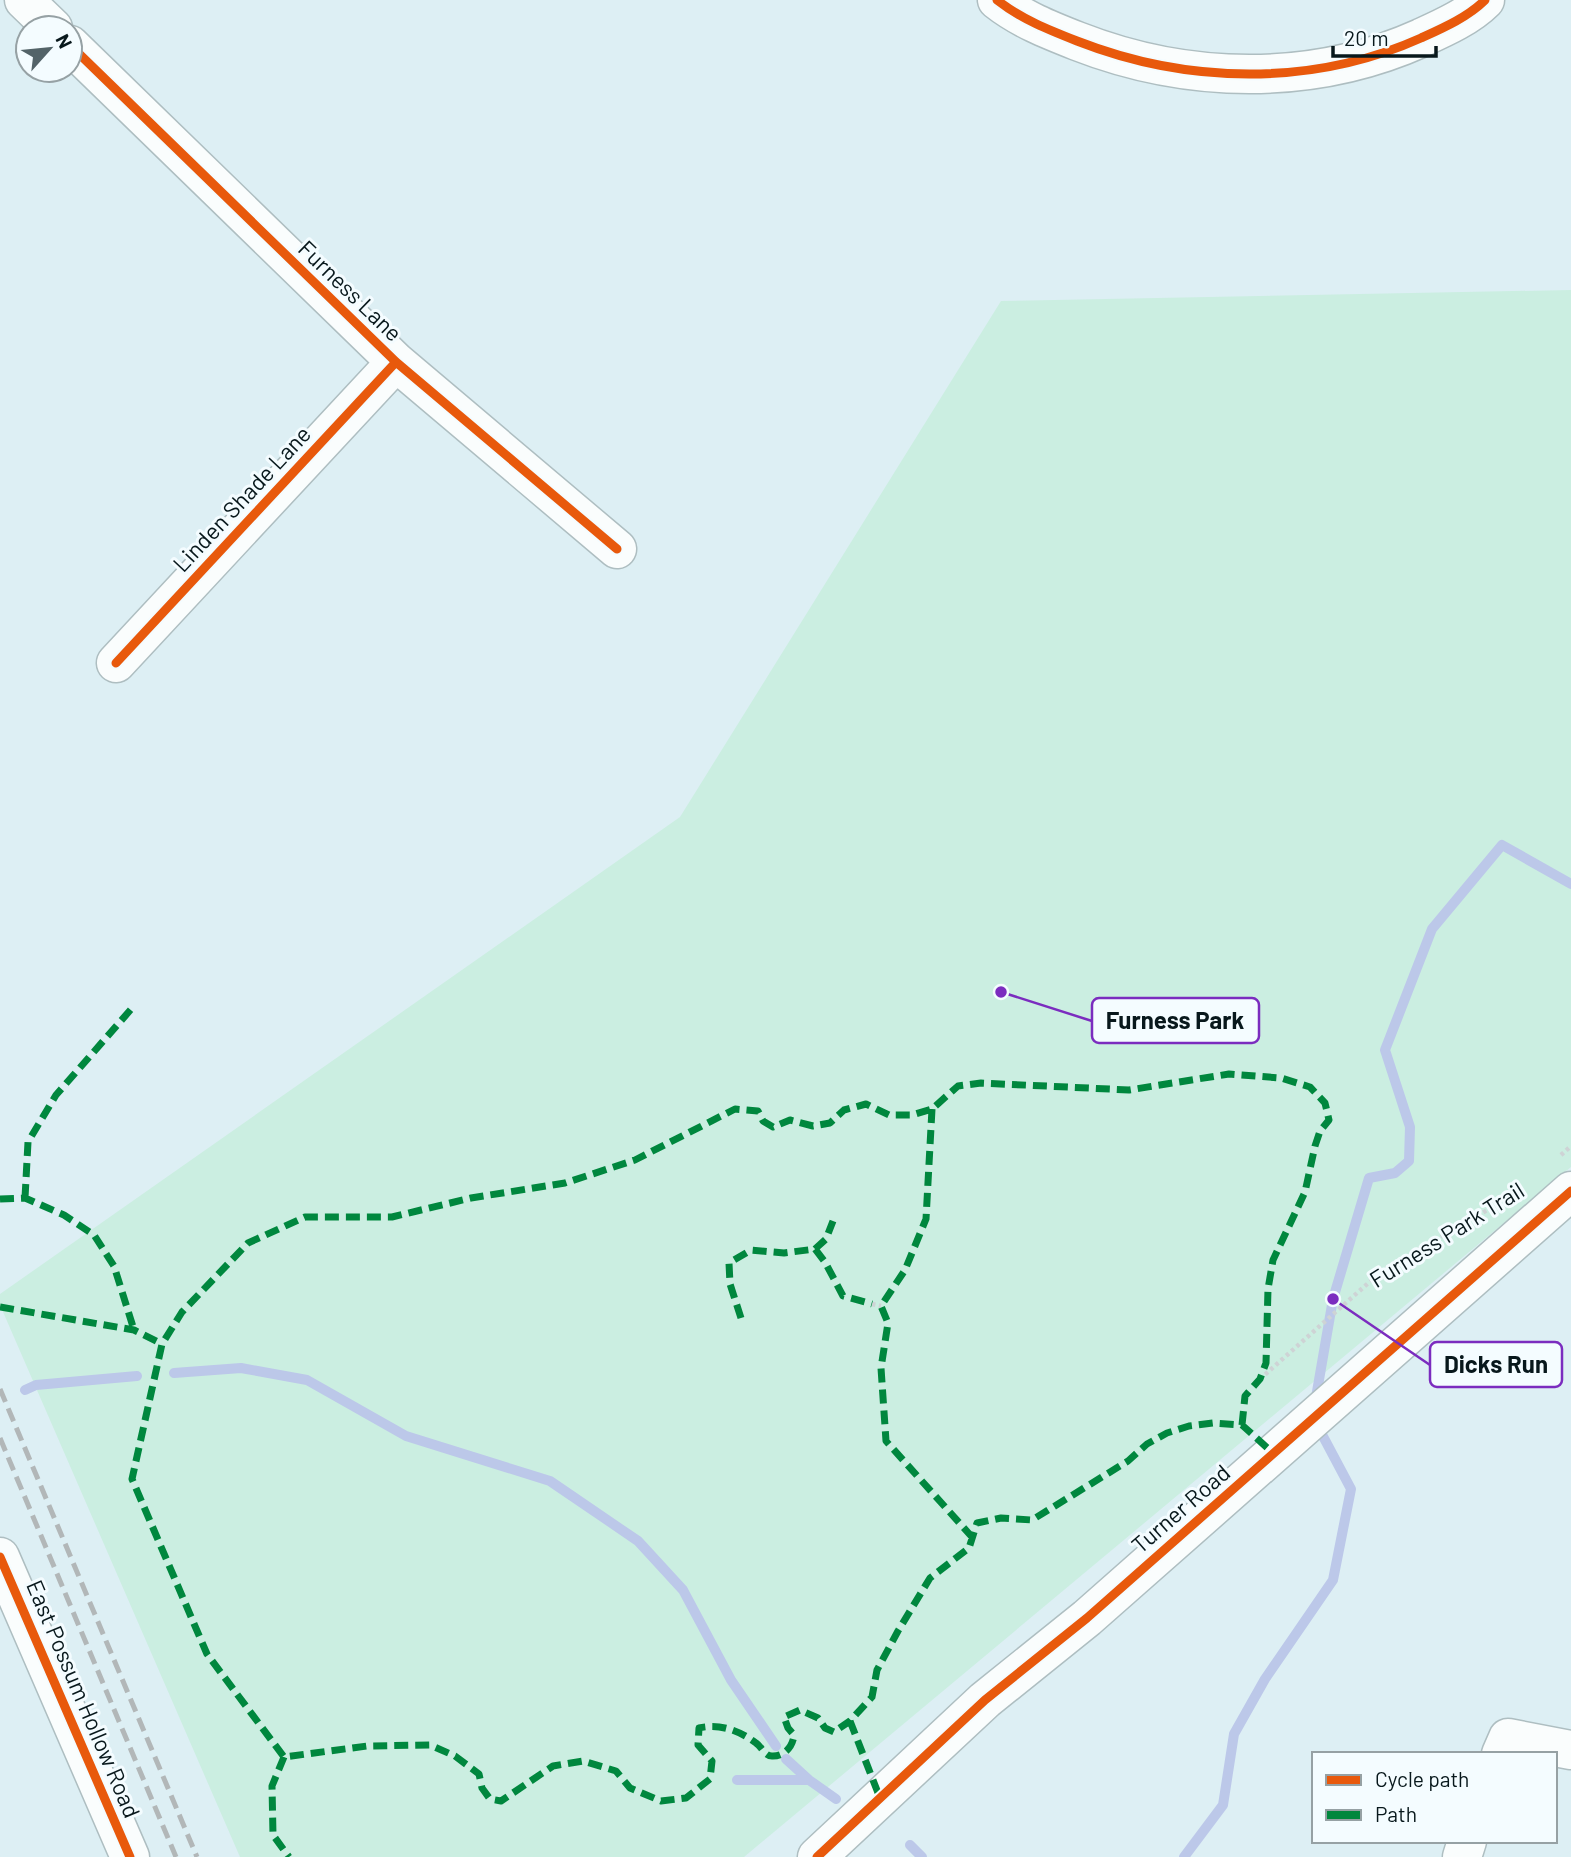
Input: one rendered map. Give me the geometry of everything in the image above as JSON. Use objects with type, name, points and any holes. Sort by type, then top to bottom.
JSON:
[{"type":"street","points":[[24,0],[38,14]]},
{"type":"street","points":[[997,0],[1015,14],[1053,32],[1124,57],[1210,74],[1249,75],[1291,72],[1371,57],[1448,26],[1485,0]]},
{"type":"street","name":"Furness Lane","points":[[84,59],[396,362],[617,549]]},
{"type":"street","name":"Linden Shade Lane","points":[[116,663],[396,362]]},
{"type":"street","name":"Turner Road","points":[[817,1857],[985,1700],[1087,1618],[1335,1398],[1561,1177]]},
{"type":"street","name":"East Possum Hollow Road","points":[[0,1557],[130,1857]]},
{"type":"street","points":[[1504,1746],[1571,1750]]},
{"type":"path","points":[[1561,1177],[1571,1146]]},
{"type":"path","points":[[872,1304],[881,1306]]},
{"type":"green space","points":[[1571,290],[1571,1167],[744,1857],[240,1857],[0,1305],[0,1294],[680,817],[1001,301]]},
{"type":"waterway","points":[[1315,1403],[1333,1299],[1369,1178],[1395,1173],[1409,1161],[1410,1127],[1385,1050],[1432,929],[1502,845],[1571,884]]},
{"type":"waterway","points":[[174,1373],[241,1368],[307,1380],[406,1436],[550,1481],[638,1541],[683,1590],[731,1680],[776,1746]]},
{"type":"waterway","points":[[25,1390],[36,1385],[137,1376]]},
{"type":"waterway","points":[[1184,1857],[1223,1805],[1234,1734],[1265,1679],[1333,1580],[1351,1489],[1317,1425]]},
{"type":"waterway","points":[[786,1759],[836,1799]]},
{"type":"waterway","points":[[737,1780],[809,1780]]},
{"type":"waterway","points":[[910,1845],[922,1857]]},
{"type":"railway","points":[[0,1389],[197,1857]]},
{"type":"railway","points":[[0,1438],[176,1857]]},
{"type":"marked path","points":[[25,1198],[28,1142],[56,1095],[133,1007]]},
{"type":"marked path","points":[[1242,1425],[1245,1396],[1260,1379],[1266,1363],[1268,1289],[1273,1260],[1305,1192],[1315,1146],[1320,1131],[1329,1120],[1325,1103],[1310,1087],[1281,1078],[1229,1074],[1129,1090],[981,1083],[958,1086],[932,1109],[912,1115],[889,1115],[866,1104],[844,1110],[830,1123],[813,1126],[790,1120],[773,1127],[763,1121],[758,1111],[735,1109],[635,1160],[565,1183],[471,1198],[392,1217],[305,1217],[248,1243],[182,1312],[162,1344],[132,1479],[207,1654],[284,1757],[367,1746],[430,1745],[455,1756],[479,1774],[482,1788],[490,1799],[501,1801],[553,1766],[583,1761],[616,1771],[630,1788],[661,1801],[686,1798],[710,1779],[712,1761],[698,1745],[699,1728],[722,1727],[736,1732],[756,1743],[768,1755],[777,1756],[790,1746],[794,1735],[784,1717],[800,1710],[818,1718],[825,1728],[834,1732],[850,1721],[872,1697],[877,1670],[930,1578],[969,1548],[977,1523],[1001,1518],[1032,1520],[1128,1461],[1147,1444],[1167,1433],[1189,1426],[1213,1423],[1242,1425],[1273,1453]]},
{"type":"marked path","points":[[932,1109],[926,1219],[905,1270],[881,1306],[888,1323],[881,1368],[886,1441],[972,1537]]},
{"type":"marked path","points":[[0,1199],[25,1198],[64,1215],[94,1235],[114,1266],[134,1330]]},
{"type":"marked path","points":[[815,1249],[826,1239],[833,1221]]},
{"type":"marked path","points":[[741,1318],[730,1284],[729,1263],[751,1250],[784,1253],[815,1249],[843,1296],[872,1304]]},
{"type":"marked path","points":[[0,1307],[134,1330],[162,1344]]},
{"type":"marked path","points":[[850,1721],[880,1798]]},
{"type":"marked path","points":[[284,1757],[272,1786],[273,1835],[289,1857]]},
{"type":"cycle path","points":[[997,0],[1046,28],[1119,55],[1162,66],[1249,74],[1293,72],[1337,65],[1379,54],[1446,26],[1471,12],[1485,0]]},
{"type":"cycle path","points":[[84,59],[396,362],[617,549]]},
{"type":"cycle path","points":[[116,663],[396,362]]},
{"type":"cycle path","points":[[817,1857],[985,1700],[1087,1618],[1571,1191]]},
{"type":"cycle path","points":[[0,1557],[130,1857]]},
{"type":"place","name":"Furness Park","points":[[1001,992]]},
{"type":"place","name":"Dicks Run","points":[[1333,1299]]}]
